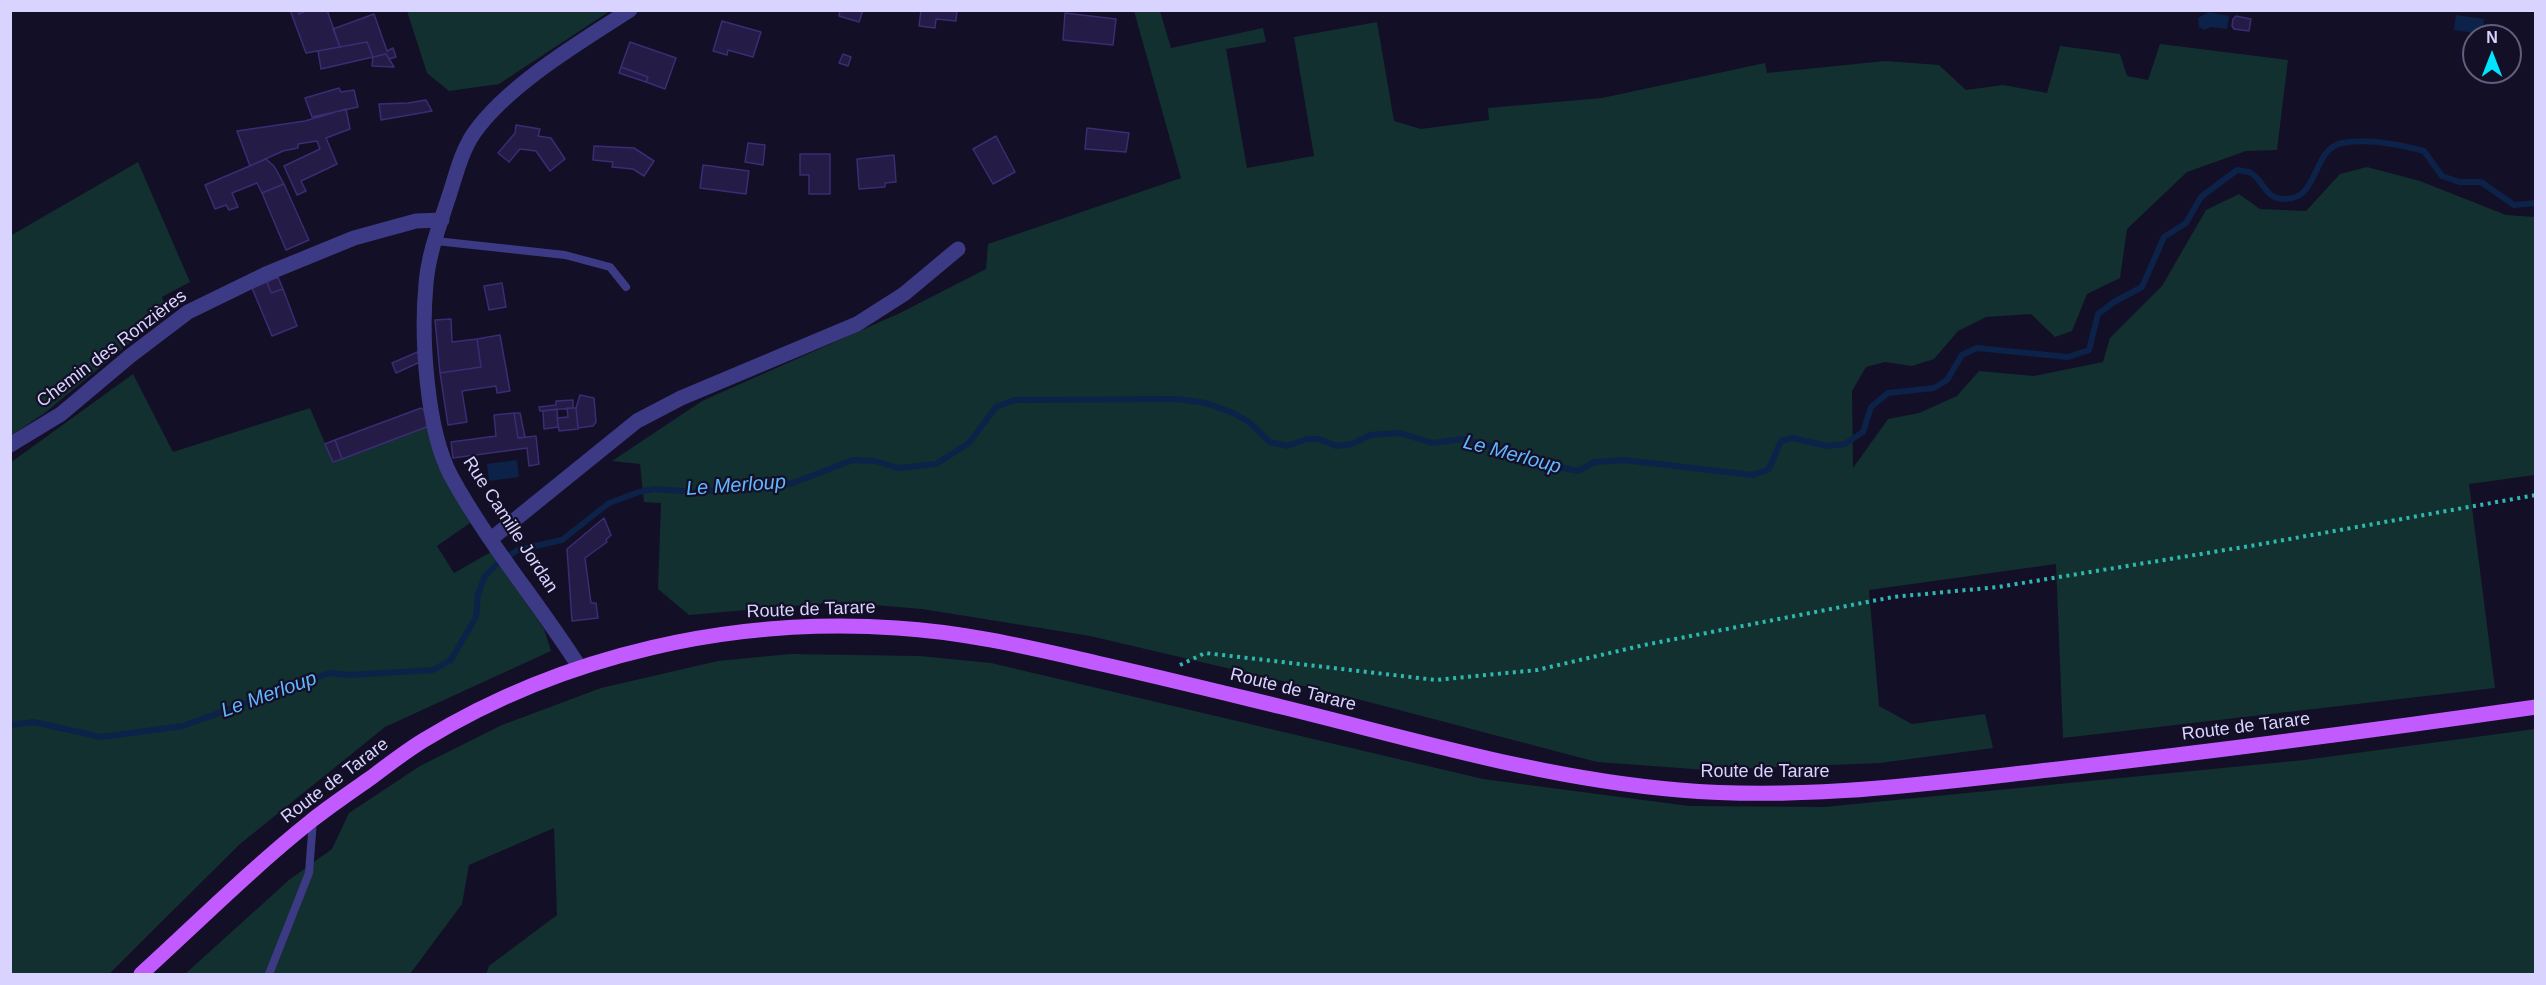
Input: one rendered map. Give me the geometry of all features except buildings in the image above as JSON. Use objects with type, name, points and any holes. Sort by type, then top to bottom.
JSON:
[{"type":"main road","name":"Route de Tarare","points":[[141,975],[313,819],[420,742],[486,705],[580,668],[628,653],[708,635],[761,628],[899,628],[1002,641],[1157,676],[1533,768],[1625,785],[1771,795],[1833,793],[1927,784],[2239,748],[2535,707]]},
{"type":"street","name":"Rue Camille Jordan","points":[[580,668],[555,628],[515,575],[450,475],[439,445],[431,404],[426,362],[426,292],[442,220],[461,159],[474,134],[499,103],[585,39],[630,10]]},
{"type":"street","name":"Chemin des Ronzières","points":[[10,445],[61,414],[130,356],[188,312],[266,274],[354,238],[416,221],[442,220]]},
{"type":"street","points":[[494,542],[636,422],[681,398],[857,324],[904,294],[958,249]]},
{"type":"lane","points":[[436,241],[565,255],[610,267],[626,287]]},
{"type":"lane","points":[[269,975],[309,873],[313,819]]},
{"type":"path","points":[[1157,676],[1204,653],[1436,680],[1537,670],[1644,645],[1893,597],[1998,587],[2256,545],[2535,495]]},
{"type":"green space","points":[[407,10],[610,11],[499,84],[449,91],[427,73]]},
{"type":"green space","points":[[1134,11],[1160,11],[1171,48],[1263,28],[1266,42],[1226,49],[1247,168],[1314,156],[1294,37],[1377,22],[1394,121],[1421,129],[1489,120],[1488,108],[1602,98],[1765,63],[1767,73],[1885,61],[1939,65],[1966,90],[2003,85],[2047,93],[2060,46],[2120,54],[2127,76],[2148,80],[2160,44],[2288,60],[2277,150],[2246,151],[2187,172],[2127,229],[2120,278],[2087,294],[2072,331],[2055,337],[2031,314],[1986,317],[1958,331],[1934,359],[1912,366],[1885,362],[1866,367],[1852,391],[1853,468],[1888,419],[1919,413],[1957,396],[1979,371],[2034,376],[2103,362],[2110,338],[2162,286],[2206,210],[2239,194],[2260,209],[2306,211],[2340,174],[2367,167],[2420,181],[2506,215],[2535,217],[2535,475],[2469,484],[2495,688],[2063,738],[2056,564],[1869,590],[1879,706],[1912,724],[1985,714],[1993,748],[1880,763],[1707,770],[1597,762],[1342,695],[1090,636],[922,609],[838,602],[689,615],[658,589],[661,503],[644,502],[640,464],[612,461],[702,401],[900,313],[986,269],[988,244],[1181,178]]},
{"type":"green space","points":[[138,162],[190,282],[162,297],[167,312],[46,412],[11,436],[10,236]]},
{"type":"green space","points":[[133,374],[173,452],[310,408],[333,462],[429,426],[438,466],[470,523],[437,546],[454,573],[491,552],[544,629],[551,651],[385,727],[240,844],[109,974],[11,974],[10,463]]},
{"type":"green space","points":[[790,654],[920,656],[991,663],[1483,779],[1689,806],[1824,807],[2304,760],[2535,729],[2535,974],[486,974],[489,966],[557,915],[554,828],[469,865],[462,904],[410,974],[185,974],[289,880],[332,849],[349,813],[420,766],[502,725],[601,688],[718,661]]},
{"type":"water","points":[[2209,12],[2229,16],[2227,29],[2211,27],[2204,30],[2199,27],[2198,18]]},
{"type":"water","points":[[2456,15],[2484,19],[2483,24],[2462,24],[2462,31],[2454,30]]},
{"type":"water","points":[[517,460],[519,477],[489,481],[487,464]]},
{"type":"waterway","name":"Le Merloup","points":[[10,725],[34,722],[101,737],[183,726],[329,673],[350,675],[433,670],[451,660],[476,617],[478,594],[485,576],[499,562],[518,550],[562,540],[609,503],[654,489],[698,492],[790,484],[853,460],[875,461],[898,468],[936,464],[969,443],[996,407],[1015,400],[1177,399],[1206,403],[1249,422],[1270,442],[1287,446],[1307,439],[1319,439],[1336,446],[1352,444],[1370,435],[1400,433],[1432,443],[1463,439],[1490,446],[1511,457],[1578,471],[1595,462],[1624,460],[1753,475],[1769,469],[1781,441],[1793,438],[1827,446],[1845,444],[1863,432],[1871,407],[1888,393],[1934,388],[1947,380],[1962,355],[1977,348],[2068,357],[2089,350],[2098,314],[2114,302],[2142,287],[2164,237],[2186,223],[2201,197],[2237,170],[2251,173],[2274,197],[2279,199],[2297,197],[2310,183],[2325,154],[2332,147],[2342,143],[2362,141],[2383,143],[2424,151],[2442,176],[2459,182],[2481,182],[2514,205],[2536,203]]}]
